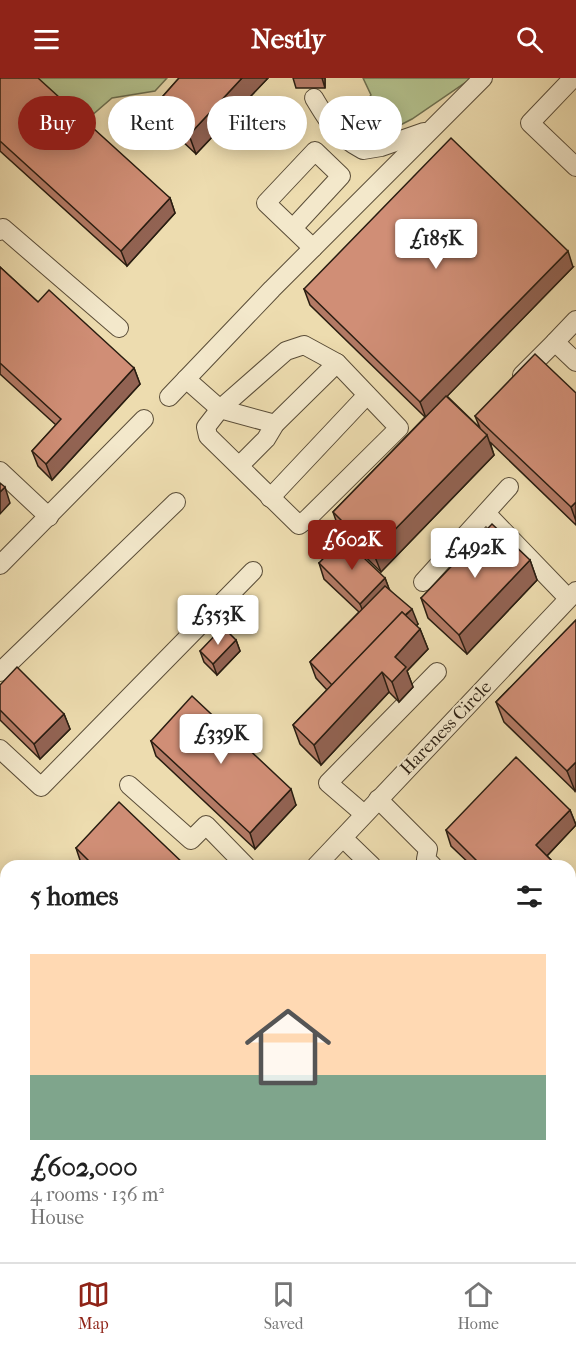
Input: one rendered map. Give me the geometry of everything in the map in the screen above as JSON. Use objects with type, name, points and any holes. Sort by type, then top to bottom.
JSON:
[{"type":"street","points":[[169,397],[429,130],[483,78]]},
{"type":"street","points":[[573,78],[530,123],[576,167]]},
{"type":"street","points":[[314,98],[331,127],[346,141],[363,150],[381,147],[429,130]]},
{"type":"street","points":[[0,231],[3,228],[119,328]]},
{"type":"street","points":[[293,228],[313,248]]},
{"type":"street","points":[[509,387],[576,320]]},
{"type":"street","points":[[555,342],[576,362]]},
{"type":"street","points":[[304,345],[337,363],[399,428],[299,525],[208,436],[206,427],[220,409],[286,351],[304,345]]},
{"type":"street","points":[[239,466],[267,440],[275,424],[337,363]]},
{"type":"street","points":[[186,379],[220,409],[275,424]]},
{"type":"street","points":[[270,498],[367,395]]},
{"type":"street","points":[[0,564],[50,517],[144,419]]},
{"type":"street","points":[[0,471],[50,517]]},
{"type":"street","points":[[423,582],[508,488]]},
{"type":"street","points":[[0,672],[176,502]]},
{"type":"street","points":[[486,513],[572,594]]},
{"type":"street","points":[[0,749],[41,787],[253,571]]},
{"type":"street","name":"Hareness Circle","points":[[322,860],[572,594]]},
{"type":"street","points":[[364,814],[328,783],[438,672]]},
{"type":"street","points":[[129,785],[191,840],[206,825],[240,860]]},
{"type":"street","points":[[378,799],[428,849],[427,860]]},
{"type":"street","points":[[343,838],[366,860]]},
{"type":"green space","points":[[33,78],[167,78],[155,91],[108,96],[108,101],[96,112],[96,96],[53,96]]},
{"type":"green space","points":[[363,78],[472,78],[402,124],[402,96],[371,95]]},
{"type":"building","points":[[0,78],[38,78],[58,96],[18,96],[18,150],[96,150],[96,131],[108,142],[108,150],[117,150],[170,198],[121,251],[0,141]]},
{"type":"building","points":[[179,78],[242,78],[225,96],[207,96],[207,116],[195,129],[195,96],[163,96]]},
{"type":"building","points":[[451,138],[568,251],[420,402],[304,289]]},
{"type":"building","points":[[0,267],[38,302],[49,290],[134,368],[46,464],[32,451],[61,419],[0,363]]},
{"type":"building","points":[[535,354],[576,393],[576,502],[571,507],[475,416]]},
{"type":"building","points":[[446,396],[487,435],[373,552],[333,512]]},
{"type":"building","points":[[492,524],[530,560],[459,635],[421,598]]},
{"type":"building","points":[[343,538],[385,578],[360,604],[319,563]]},
{"type":"building","points":[[385,586],[412,609],[405,615],[402,612],[332,685],[310,662]]},
{"type":"building","points":[[402,612],[420,629],[395,657],[406,667],[392,682],[382,672],[314,745],[293,725]]},
{"type":"building","points":[[576,620],[576,762],[567,771],[496,702]]},
{"type":"building","points":[[223,627],[236,640],[213,664],[200,651]]},
{"type":"building","points":[[17,667],[64,714],[34,744],[0,710],[0,685]]},
{"type":"building","points":[[192,696],[291,789],[250,833],[151,741]]},
{"type":"building","points":[[516,757],[570,810],[536,845],[551,860],[476,860],[446,830]]},
{"type":"building","points":[[119,802],[180,860],[88,860],[76,848]]}]
